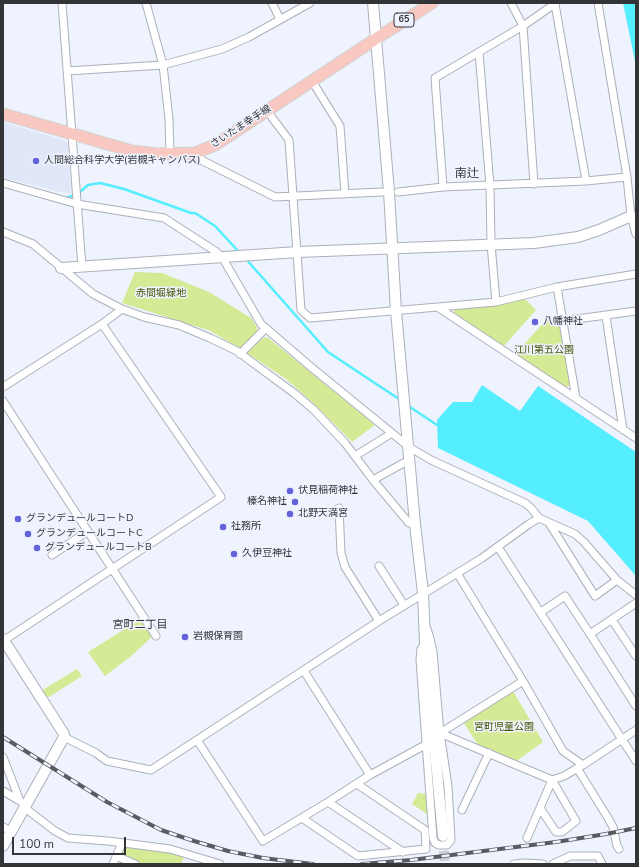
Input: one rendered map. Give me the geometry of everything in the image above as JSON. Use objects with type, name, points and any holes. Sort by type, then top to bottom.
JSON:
[{"type":"main road","name":"さいたま幸手線","points":[[3,114],[132,151],[170,155],[195,153],[215,145],[376,38],[432,3]]},
{"type":"street","points":[[62,3],[82,267]]},
{"type":"street","points":[[146,3],[163,66],[169,119],[170,155]]},
{"type":"street","points":[[272,3],[280,18]]},
{"type":"street","points":[[67,71],[163,66],[222,49],[249,37],[280,18],[310,3]]},
{"type":"street","points":[[373,3],[393,249],[396,311],[415,524],[423,593],[425,643],[443,836]]},
{"type":"street","points":[[511,3],[523,26],[534,184]]},
{"type":"street","points":[[444,187],[435,78],[523,26],[556,3],[586,181]]},
{"type":"street","points":[[598,3],[627,177],[631,216],[636,234]]},
{"type":"street","points":[[479,52],[490,186],[491,244],[496,302]]},
{"type":"street","points":[[312,81],[340,126],[345,194]]},
{"type":"street","points":[[267,111],[289,140],[301,310],[310,318],[496,302],[557,287],[636,274]]},
{"type":"street","points":[[195,153],[203,161],[264,193],[275,197],[382,192]]},
{"type":"street","points":[[398,192],[444,187],[534,184],[627,177]]},
{"type":"street","points":[[3,183],[77,204],[164,218],[215,251],[222,257],[261,324],[311,367],[409,447],[431,460],[525,503],[539,518],[575,534],[584,542],[617,580],[636,595]]},
{"type":"street","points":[[61,268],[298,252],[534,243],[578,237],[599,230],[631,216]]},
{"type":"street","points":[[4,234],[33,244],[93,294],[122,309],[144,317],[179,325],[210,338],[240,354],[294,393],[314,410],[345,443],[408,523],[415,524]]},
{"type":"street","points":[[557,287],[576,398]]},
{"type":"street","points":[[439,308],[636,438]]},
{"type":"street","points":[[3,387],[102,324],[122,309]]},
{"type":"street","points":[[562,321],[636,311]]},
{"type":"street","points":[[606,316],[623,430]]},
{"type":"street","points":[[102,324],[221,497],[3,640],[64,734],[64,737],[96,753],[107,761],[151,770],[379,621],[498,547],[539,518]]},
{"type":"street","points":[[240,354],[266,328]]},
{"type":"street","points":[[3,401],[156,636]]},
{"type":"street","points":[[354,456],[392,433]]},
{"type":"street","points":[[373,480],[409,460]]},
{"type":"street","points":[[339,508],[341,553],[345,567],[379,621]]},
{"type":"street","points":[[549,522],[595,596],[617,580]]},
{"type":"street","points":[[52,555],[88,531]]},
{"type":"street","points":[[498,547],[636,761]]},
{"type":"street","points":[[379,566],[404,605]]},
{"type":"street","points":[[457,573],[523,681],[563,751],[580,767],[613,827],[619,849]]},
{"type":"street","points":[[541,612],[565,596],[636,706]]},
{"type":"street","points":[[590,634],[636,603]]},
{"type":"street","points":[[612,620],[636,656]]},
{"type":"street","points":[[424,622],[433,652],[440,733],[448,786],[451,840],[447,844],[439,845],[435,843],[433,838],[420,660],[421,649],[425,643]]},
{"type":"street","points":[[304,671],[370,775]]},
{"type":"street","points":[[440,733],[523,681]]},
{"type":"street","points":[[528,838],[552,780],[564,776],[580,767],[636,730]]},
{"type":"street","points":[[440,733],[552,780],[576,821],[562,832],[556,832],[540,808]]},
{"type":"street","points":[[3,846],[7,829],[24,804],[64,737]]},
{"type":"street","points":[[197,740],[263,841],[370,775],[427,744]]},
{"type":"street","points":[[462,810],[489,753]]},
{"type":"street","points":[[3,757],[24,804]]},
{"type":"street","points":[[302,818],[358,856],[426,849],[425,830],[357,784]]},
{"type":"street","points":[[3,791],[24,804],[55,831],[68,838],[170,849],[220,864]]},
{"type":"street","points":[[328,802],[403,852]]},
{"type":"street","points":[[113,864],[122,843]]},
{"type":"street","points":[[116,856],[135,864]]},
{"type":"street","points":[[553,864],[570,856],[598,856],[602,864]]},
{"type":"street","points":[[514,864],[543,864]]},
{"type":"shaded area","name":"人間総合科学大学(岩槻キャンパス)","points":[[3,122],[64,140],[68,144],[71,193],[65,193],[3,178]]},
{"type":"green space","name":"赤間堀緑地","points":[[135,272],[162,273],[209,292],[251,318],[257,327],[257,332],[240,348],[208,330],[122,303]]},
{"type":"green space","name":"江川第五公園","points":[[525,299],[536,310],[503,347],[453,314],[455,308]]},
{"type":"green space","name":"江川第五公園","points":[[548,318],[560,325],[570,385],[565,388],[514,355]]},
{"type":"green space","points":[[267,337],[375,425],[352,442],[311,401],[286,379],[247,353],[263,338]]},
{"type":"green space","points":[[141,619],[153,636],[130,657],[105,676],[88,652]]},
{"type":"green space","points":[[77,669],[82,676],[49,697],[43,695],[41,691]]},
{"type":"green space","name":"宮町児童公園","points":[[513,691],[543,742],[515,762],[478,745],[464,723]]},
{"type":"green space","points":[[418,793],[426,794],[427,814],[412,804]]},
{"type":"green space","points":[[124,847],[165,851],[184,857],[181,864],[143,864],[121,855]]},
{"type":"water","points":[[623,3],[636,3],[636,66]]},
{"type":"water","points":[[482,385],[520,411],[538,386],[636,452],[636,576],[588,521],[438,448],[437,420],[453,402],[472,402]]},
{"type":"waterway","points":[[65,199],[80,192],[88,185],[100,183],[124,189],[191,213],[195,213],[215,226],[239,252]]},
{"type":"waterway","points":[[246,259],[328,352],[402,401]]},
{"type":"waterway","points":[[407,405],[440,427]]},
{"type":"tunnel","points":[[443,836],[445,864]]},
{"type":"railway","points":[[3,737],[107,802],[161,830],[228,851],[263,858],[313,864]]},
{"type":"railway","points":[[362,864],[411,860],[556,842],[636,828]]},
{"type":"place","name":"人間総合科学大学(岩槻キャンパス)","points":[[36,161]]},
{"type":"place","name":"八幡神社","points":[[535,322]]},
{"type":"place","name":"伏見稲荷神社","points":[[290,491]]},
{"type":"place","name":"榛名神社","points":[[295,502]]},
{"type":"place","name":"北野天満宮","points":[[290,514]]},
{"type":"place","name":"グランデュールコートD","points":[[18,519]]},
{"type":"place","name":"社務所","points":[[223,527]]},
{"type":"place","name":"グランデュールコートC","points":[[28,534]]},
{"type":"place","name":"グランデュールコートB","points":[[37,548]]},
{"type":"place","name":"久伊豆神社","points":[[234,554]]},
{"type":"place","name":"岩槻保育園","points":[[185,637]]},
{"type":"district","name":"南辻","points":[[467,174]]},
{"type":"district","name":"宮町二丁目","points":[[140,625]]}]
